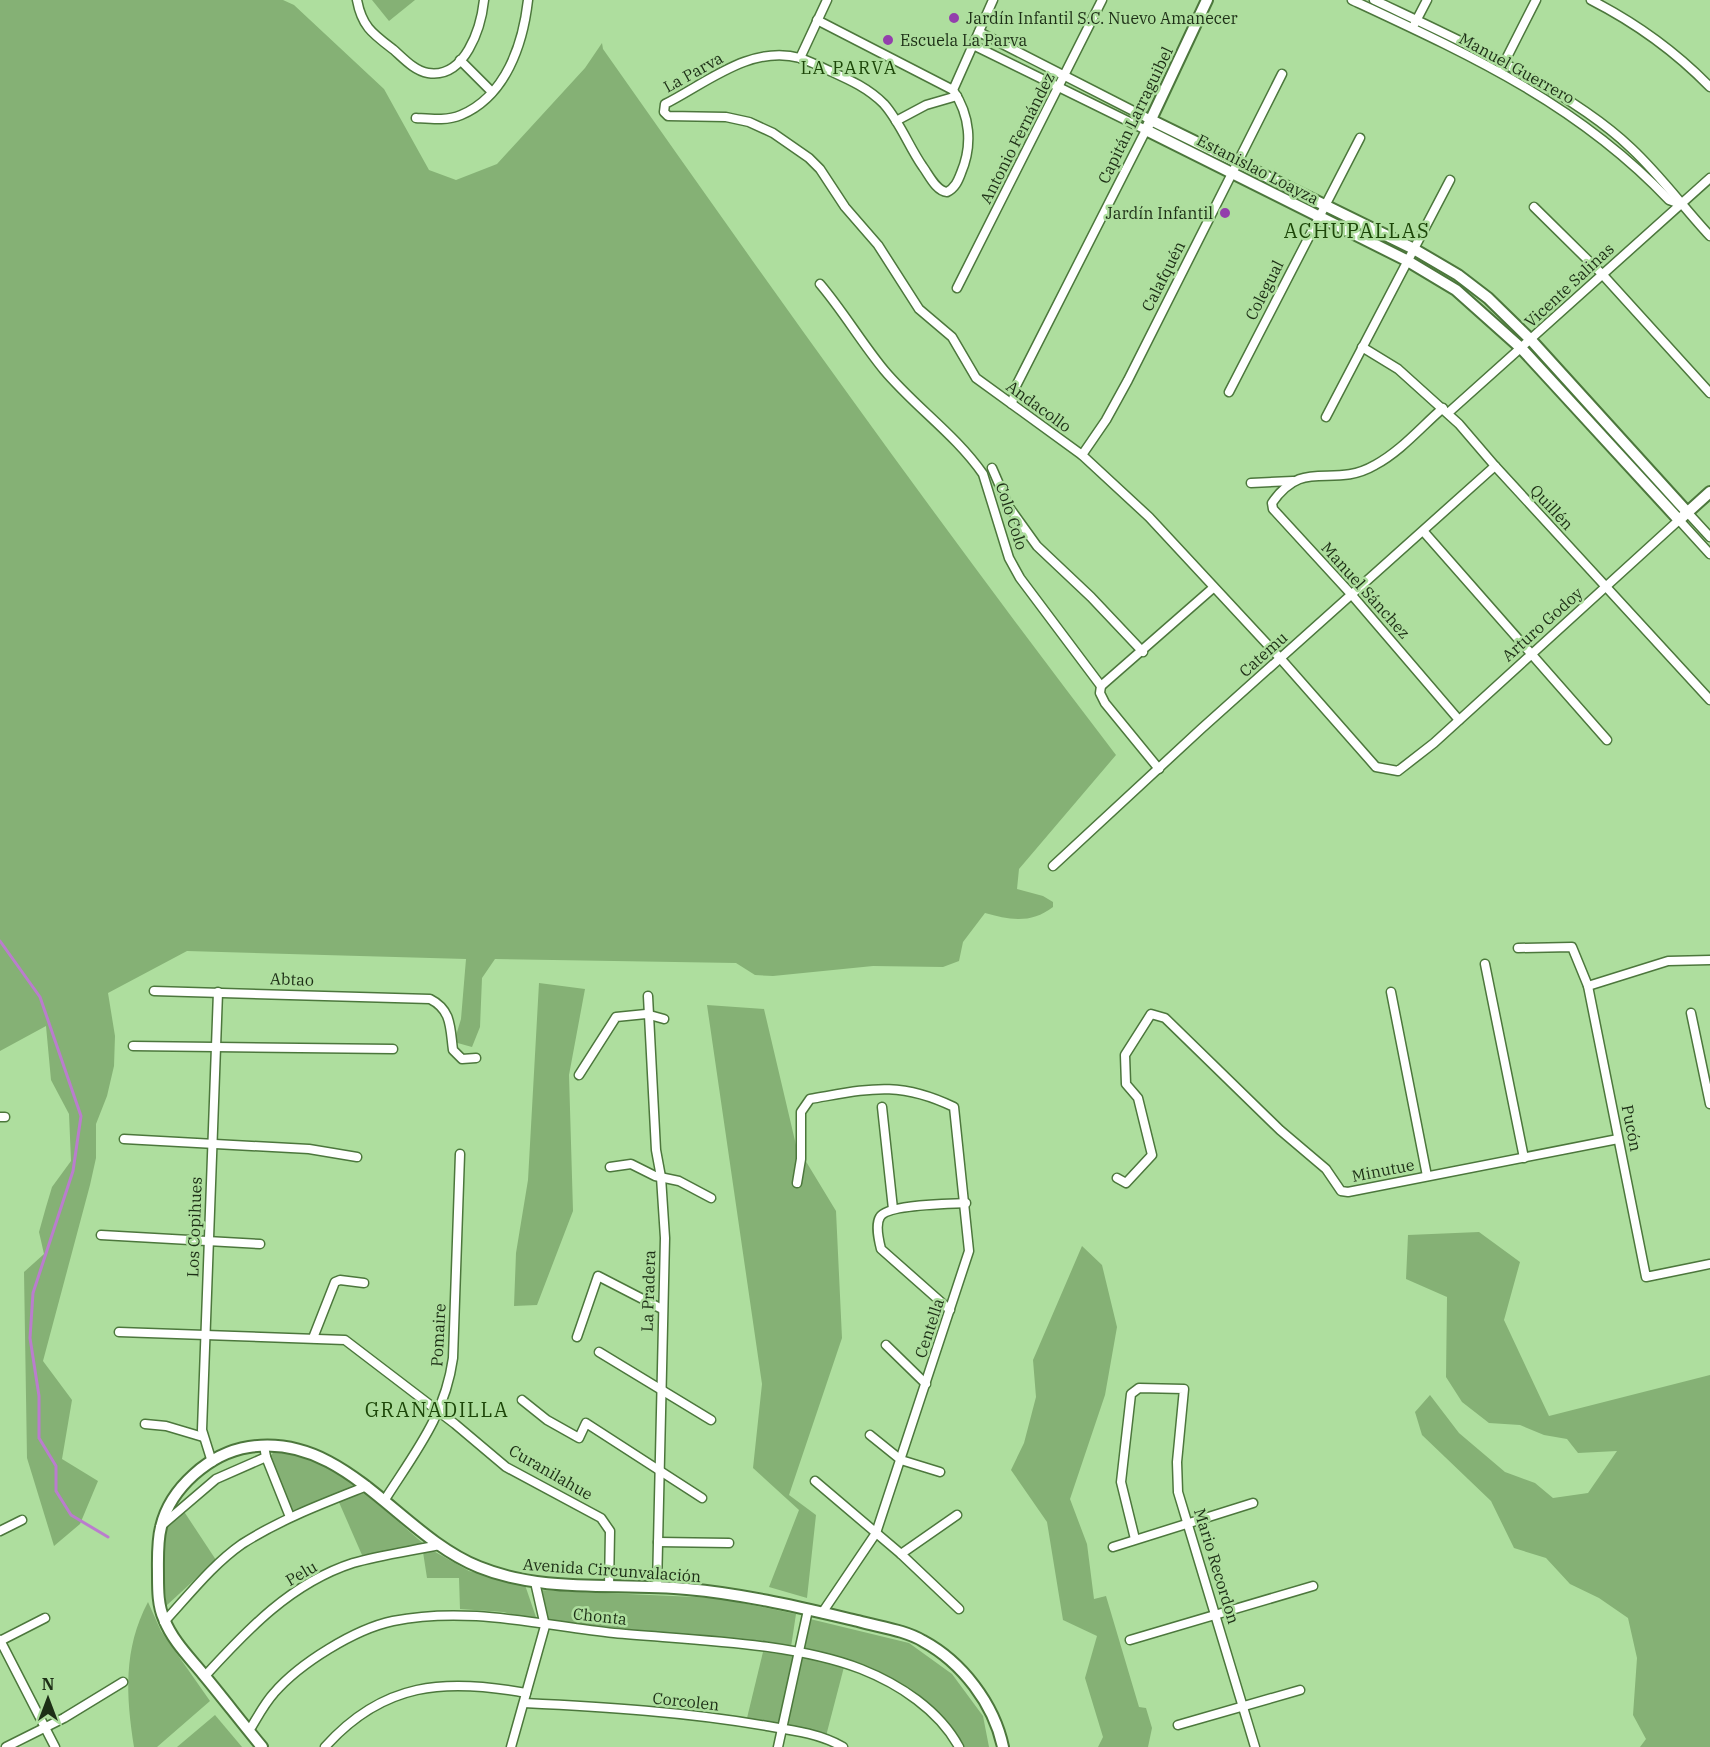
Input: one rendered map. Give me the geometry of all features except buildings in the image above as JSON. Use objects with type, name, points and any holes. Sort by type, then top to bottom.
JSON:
[{"type":"street","points":[[357,0],[363,24],[415,68],[427,73],[438,73],[460,60],[475,38],[484,0]]},
{"type":"street","points":[[416,118],[441,119],[460,116],[492,92],[519,48],[528,0]]},
{"type":"street","points":[[800,57],[827,0]]},
{"type":"street","points":[[896,121],[955,93],[993,0]]},
{"type":"street","name":"Antonio Fernández","points":[[957,288],[1102,0]]},
{"type":"street","name":"Capitán Larraguibel","points":[[1012,405],[1016,386],[1148,125],[1207,0]]},
{"type":"street","name":"Manuel Guerrero","points":[[1352,0],[1414,24]]},
{"type":"street","name":"Manuel Guerrero","points":[[1374,0],[1414,24],[1501,68],[1564,110],[1617,149],[1669,200],[1680,204],[1710,236]]},
{"type":"street","points":[[1414,24],[1427,0]]},
{"type":"street","points":[[1501,68],[1536,0]]},
{"type":"street","points":[[1591,0],[1612,11],[1655,40],[1710,87]]},
{"type":"street","points":[[817,20],[955,93]]},
{"type":"street","name":"Estanislao Loayza","points":[[978,32],[1065,76],[1232,173],[1406,260],[1473,302],[1521,348],[1684,517],[1710,537]]},
{"type":"street","name":"Estanislao Loayza","points":[[973,45],[1060,87],[1238,162],[1412,248],[1473,286],[1532,340],[1684,517],[1710,554]]},
{"type":"street","name":"La Parva","points":[[663,108],[708,77],[726,69],[753,60],[776,56],[800,57],[855,81],[878,99],[896,121],[907,144],[943,192],[951,190],[962,171],[968,149],[966,117],[955,93]]},
{"type":"street","points":[[460,60],[492,92]]},
{"type":"street","name":"Calafquén","points":[[1082,456],[1106,420],[1128,380],[1282,74]]},
{"type":"street","name":"Andacollo","points":[[663,108],[668,116],[726,117],[749,122],[772,133],[809,158],[820,169],[845,207],[878,245],[919,309],[952,337],[976,378],[1082,456],[1149,517],[1280,658],[1376,767],[1391,772]]},
{"type":"street","name":"Colegual","points":[[1228,392],[1360,138]]},
{"type":"street","name":"Vicente Salinas","points":[[1295,480],[1354,475],[1393,454],[1532,340],[1710,178]]},
{"type":"street","points":[[1326,417],[1412,248],[1450,180]]},
{"type":"street","points":[[1534,207],[1602,274],[1710,393]]},
{"type":"street","name":"Colo Colo","points":[[820,284],[847,316],[884,370],[956,440],[983,474],[1009,558],[1020,578],[1101,686],[1100,693],[1105,703],[1159,769]]},
{"type":"street","name":"Quillén","points":[[1362,347],[1398,369],[1445,410],[1710,700]]},
{"type":"street","name":"Catemu","points":[[1053,866],[1280,658],[1424,532],[1495,466]]},
{"type":"street","name":"Colo Colo","points":[[992,468],[1009,507],[1037,546],[1091,597],[1143,652]]},
{"type":"street","points":[[1251,483],[1295,480]]},
{"type":"street","name":"Manuel Sánchez","points":[[1295,480],[1275,500],[1273,509],[1351,594],[1459,720]]},
{"type":"street","name":"Arturo Godoy","points":[[1391,772],[1398,771],[1459,720],[1710,492]]},
{"type":"street","points":[[1424,532],[1607,740]]},
{"type":"street","points":[[1101,686],[1143,652],[1214,588]]},
{"type":"street","name":"Pucón","points":[[1518,948],[1572,947],[1588,986],[1646,1277],[1710,1264]]},
{"type":"street","points":[[1588,986],[1668,961],[1710,960]]},
{"type":"street","points":[[1485,964],[1524,1158]]},
{"type":"street","name":"Abtao","points":[[154,991],[430,999],[440,1004],[448,1013],[453,1050],[462,1059],[476,1058]]},
{"type":"street","name":"Los Copihues","points":[[212,1462],[203,1437],[204,1335],[218,992]]},
{"type":"street","points":[[1391,992],[1427,1176]]},
{"type":"street","name":"La Pradera","points":[[648,996],[656,1150],[661,1177],[664,1238],[657,1587]]},
{"type":"street","points":[[1690,1012],[1710,1104]]},
{"type":"street","points":[[579,1075],[615,1017],[648,1014],[664,1019]]},
{"type":"street","name":"Minutue","points":[[1117,1178],[1126,1183],[1152,1155],[1138,1098],[1126,1084],[1125,1055],[1151,1014],[1165,1018],[1280,1130],[1326,1169],[1341,1191],[1348,1192],[1618,1139]]},
{"type":"street","points":[[133,1046],[215,1045],[393,1049]]},
{"type":"street","name":"Centella","points":[[797,1183],[801,1159],[801,1112],[810,1099],[880,1087],[928,1094],[954,1107],[966,1203],[969,1251],[902,1460],[876,1533],[822,1613]]},
{"type":"street","points":[[882,1107],[893,1209]]},
{"type":"street","points":[[124,1139],[309,1149],[357,1157]]},
{"type":"street","name":"Pomaire","points":[[384,1501],[440,1412],[450,1382],[453,1358],[460,1154]]},
{"type":"street","points":[[610,1167],[631,1164],[649,1174],[679,1181],[711,1198]]},
{"type":"street","points":[[950,1310],[881,1249],[878,1220],[881,1215],[893,1209],[966,1203]]},
{"type":"street","points":[[101,1235],[260,1244]]},
{"type":"street","points":[[578,1337],[598,1276],[662,1309]]},
{"type":"street","points":[[119,1332],[313,1338],[335,1282],[340,1280],[364,1282]]},
{"type":"street","name":"Curanilahue","points":[[313,1338],[345,1340],[440,1412],[506,1467],[559,1493],[607,1524],[610,1530],[609,1587]]},
{"type":"street","points":[[886,1345],[926,1384]]},
{"type":"street","points":[[599,1352],[711,1420]]},
{"type":"street","name":"Mario Recordon","points":[[1135,1539],[1121,1482],[1131,1394],[1139,1388],[1184,1389],[1176,1478],[1256,1747]]},
{"type":"street","points":[[522,1400],[547,1420],[579,1438],[586,1423],[702,1498]]},
{"type":"street","points":[[144,1424],[166,1426],[203,1437]]},
{"type":"street","points":[[870,1435],[902,1460],[940,1472]]},
{"type":"street","name":"Avenida Circunvalación","points":[[262,1747],[164,1622],[158,1586],[161,1527],[173,1499],[185,1484],[212,1462],[232,1451],[295,1448],[311,1454],[367,1486],[454,1556],[489,1571],[536,1582],[609,1587],[657,1587],[723,1593],[822,1613],[921,1639],[940,1652],[969,1679],[988,1705],[1003,1747]]},
{"type":"street","points":[[161,1527],[216,1479],[265,1451],[290,1517]]},
{"type":"street","points":[[815,1481],[902,1554],[959,1609]]},
{"type":"street","points":[[164,1622],[215,1566],[242,1545],[290,1517],[367,1486]]},
{"type":"street","points":[[1113,1547],[1253,1503]]},
{"type":"street","points":[[902,1554],[957,1515]]},
{"type":"street","points":[[0,1531],[22,1520]]},
{"type":"street","points":[[658,1542],[729,1543]]},
{"type":"street","name":"Pelu","points":[[205,1676],[254,1623],[291,1594],[353,1563],[439,1545]]},
{"type":"street","points":[[511,1747],[545,1626],[536,1582]]},
{"type":"street","points":[[1130,1640],[1313,1586]]},
{"type":"street","points":[[778,1747],[808,1610]]},
{"type":"street","name":"Chonta","points":[[249,1731],[274,1692],[312,1660],[349,1638],[391,1621],[457,1614],[500,1616],[545,1626],[799,1653],[861,1669],[919,1701],[946,1728],[958,1747]]},
{"type":"street","points":[[45,1618],[0,1640],[55,1747]]},
{"type":"street","points":[[6,1747],[123,1682]]},
{"type":"street","points":[[328,1746],[369,1708],[395,1695],[425,1687],[473,1685],[526,1693]]},
{"type":"street","points":[[1178,1725],[1300,1690]]},
{"type":"street","name":"Corcolen","points":[[524,1703],[599,1706],[782,1729],[828,1740],[843,1747]]},
{"type":"green space","points":[[0,0],[283,0],[294,5],[384,89],[429,170],[456,180],[497,164],[585,68],[602,43],[603,49],[856,405],[1116,755],[1019,869],[1017,889],[1043,896],[1053,902],[1053,907],[1037,916],[1020,919],[985,913],[963,942],[959,961],[943,967],[873,966],[773,976],[755,975],[736,963],[495,959],[482,978],[480,1027],[472,1047],[454,1042],[461,1019],[466,959],[187,951],[108,993],[115,1036],[114,1066],[107,1096],[96,1124],[96,1158],[90,1185],[43,1361],[72,1400],[62,1459],[98,1481],[80,1524],[54,1546],[27,1458],[24,1272],[44,1254],[39,1232],[46,1207],[52,1187],[71,1161],[69,1114],[51,1080],[46,1026],[0,1051]]},
{"type":"green space","points":[[372,0],[415,0],[389,21]]},
{"type":"green space","points":[[539,983],[585,989],[569,1075],[573,1211],[537,1305],[514,1306],[516,1253],[528,1180]]},
{"type":"green space","points":[[707,1005],[764,1009],[796,1145],[836,1211],[842,1338],[789,1495],[816,1515],[807,1598],[769,1587],[799,1510],[753,1468],[762,1384]]},
{"type":"green space","points":[[1479,1232],[1520,1262],[1504,1320],[1549,1416],[1710,1375],[1710,1747],[1640,1747],[1646,1739],[1633,1715],[1637,1658],[1628,1618],[1599,1598],[1570,1584],[1546,1558],[1514,1548],[1491,1501],[1422,1435],[1415,1412],[1430,1395],[1459,1433],[1505,1472],[1535,1483],[1553,1498],[1588,1493],[1617,1451],[1578,1453],[1567,1439],[1544,1435],[1520,1425],[1489,1423],[1462,1402],[1446,1377],[1447,1297],[1406,1279],[1408,1235]]},
{"type":"green space","points":[[1082,1246],[1102,1265],[1117,1327],[1105,1395],[1070,1499],[1087,1544],[1094,1599],[1106,1596],[1139,1707],[1146,1708],[1152,1728],[1148,1747],[1098,1747],[1103,1737],[1085,1678],[1097,1636],[1063,1620],[1047,1522],[1011,1470],[1024,1443],[1036,1397],[1033,1360]]},
{"type":"green space","points":[[274,1452],[298,1456],[319,1463],[359,1487],[293,1513],[269,1457]]},
{"type":"green space","points":[[363,1491],[425,1545],[362,1555],[338,1500]]},
{"type":"green space","points":[[183,1510],[216,1560],[166,1606],[163,1558],[166,1524]]},
{"type":"green space","points":[[430,1549],[469,1571],[525,1585],[537,1620],[503,1612],[460,1609],[459,1578],[427,1578],[423,1552]]},
{"type":"green space","points":[[537,1590],[718,1598],[796,1614],[791,1647],[545,1620]]},
{"type":"green space","points":[[148,1602],[161,1631],[210,1701],[157,1747],[134,1747],[128,1691],[130,1655],[134,1637]]},
{"type":"green space","points":[[810,1619],[909,1643],[952,1674],[983,1716],[989,1747],[960,1747],[920,1699],[863,1667],[810,1652],[803,1646]]},
{"type":"green space","points":[[763,1652],[795,1656],[779,1726],[747,1718]]},
{"type":"green space","points":[[807,1657],[844,1667],[826,1736],[787,1726],[801,1659]]},
{"type":"green space","points":[[215,1715],[242,1747],[177,1747]]},
{"type":"waterway","points":[[0,941],[40,997],[81,1116],[73,1171],[33,1293],[30,1338],[39,1396],[39,1438],[56,1466],[56,1491],[71,1515],[108,1537]]},
{"type":"place","name":"Jardín Infantil S.C. Nuevo Amanecer","points":[[954,18]]},
{"type":"place","name":"Escuela La Parva","points":[[888,40]]},
{"type":"place","name":"Jardín Infantil","points":[[1225,213]]},
{"type":"district","name":"LA PARVA","points":[[849,68]]},
{"type":"district","name":"ACHUPALLAS","points":[[1357,231]]},
{"type":"district","name":"GRANADILLA","points":[[437,1410]]}]
